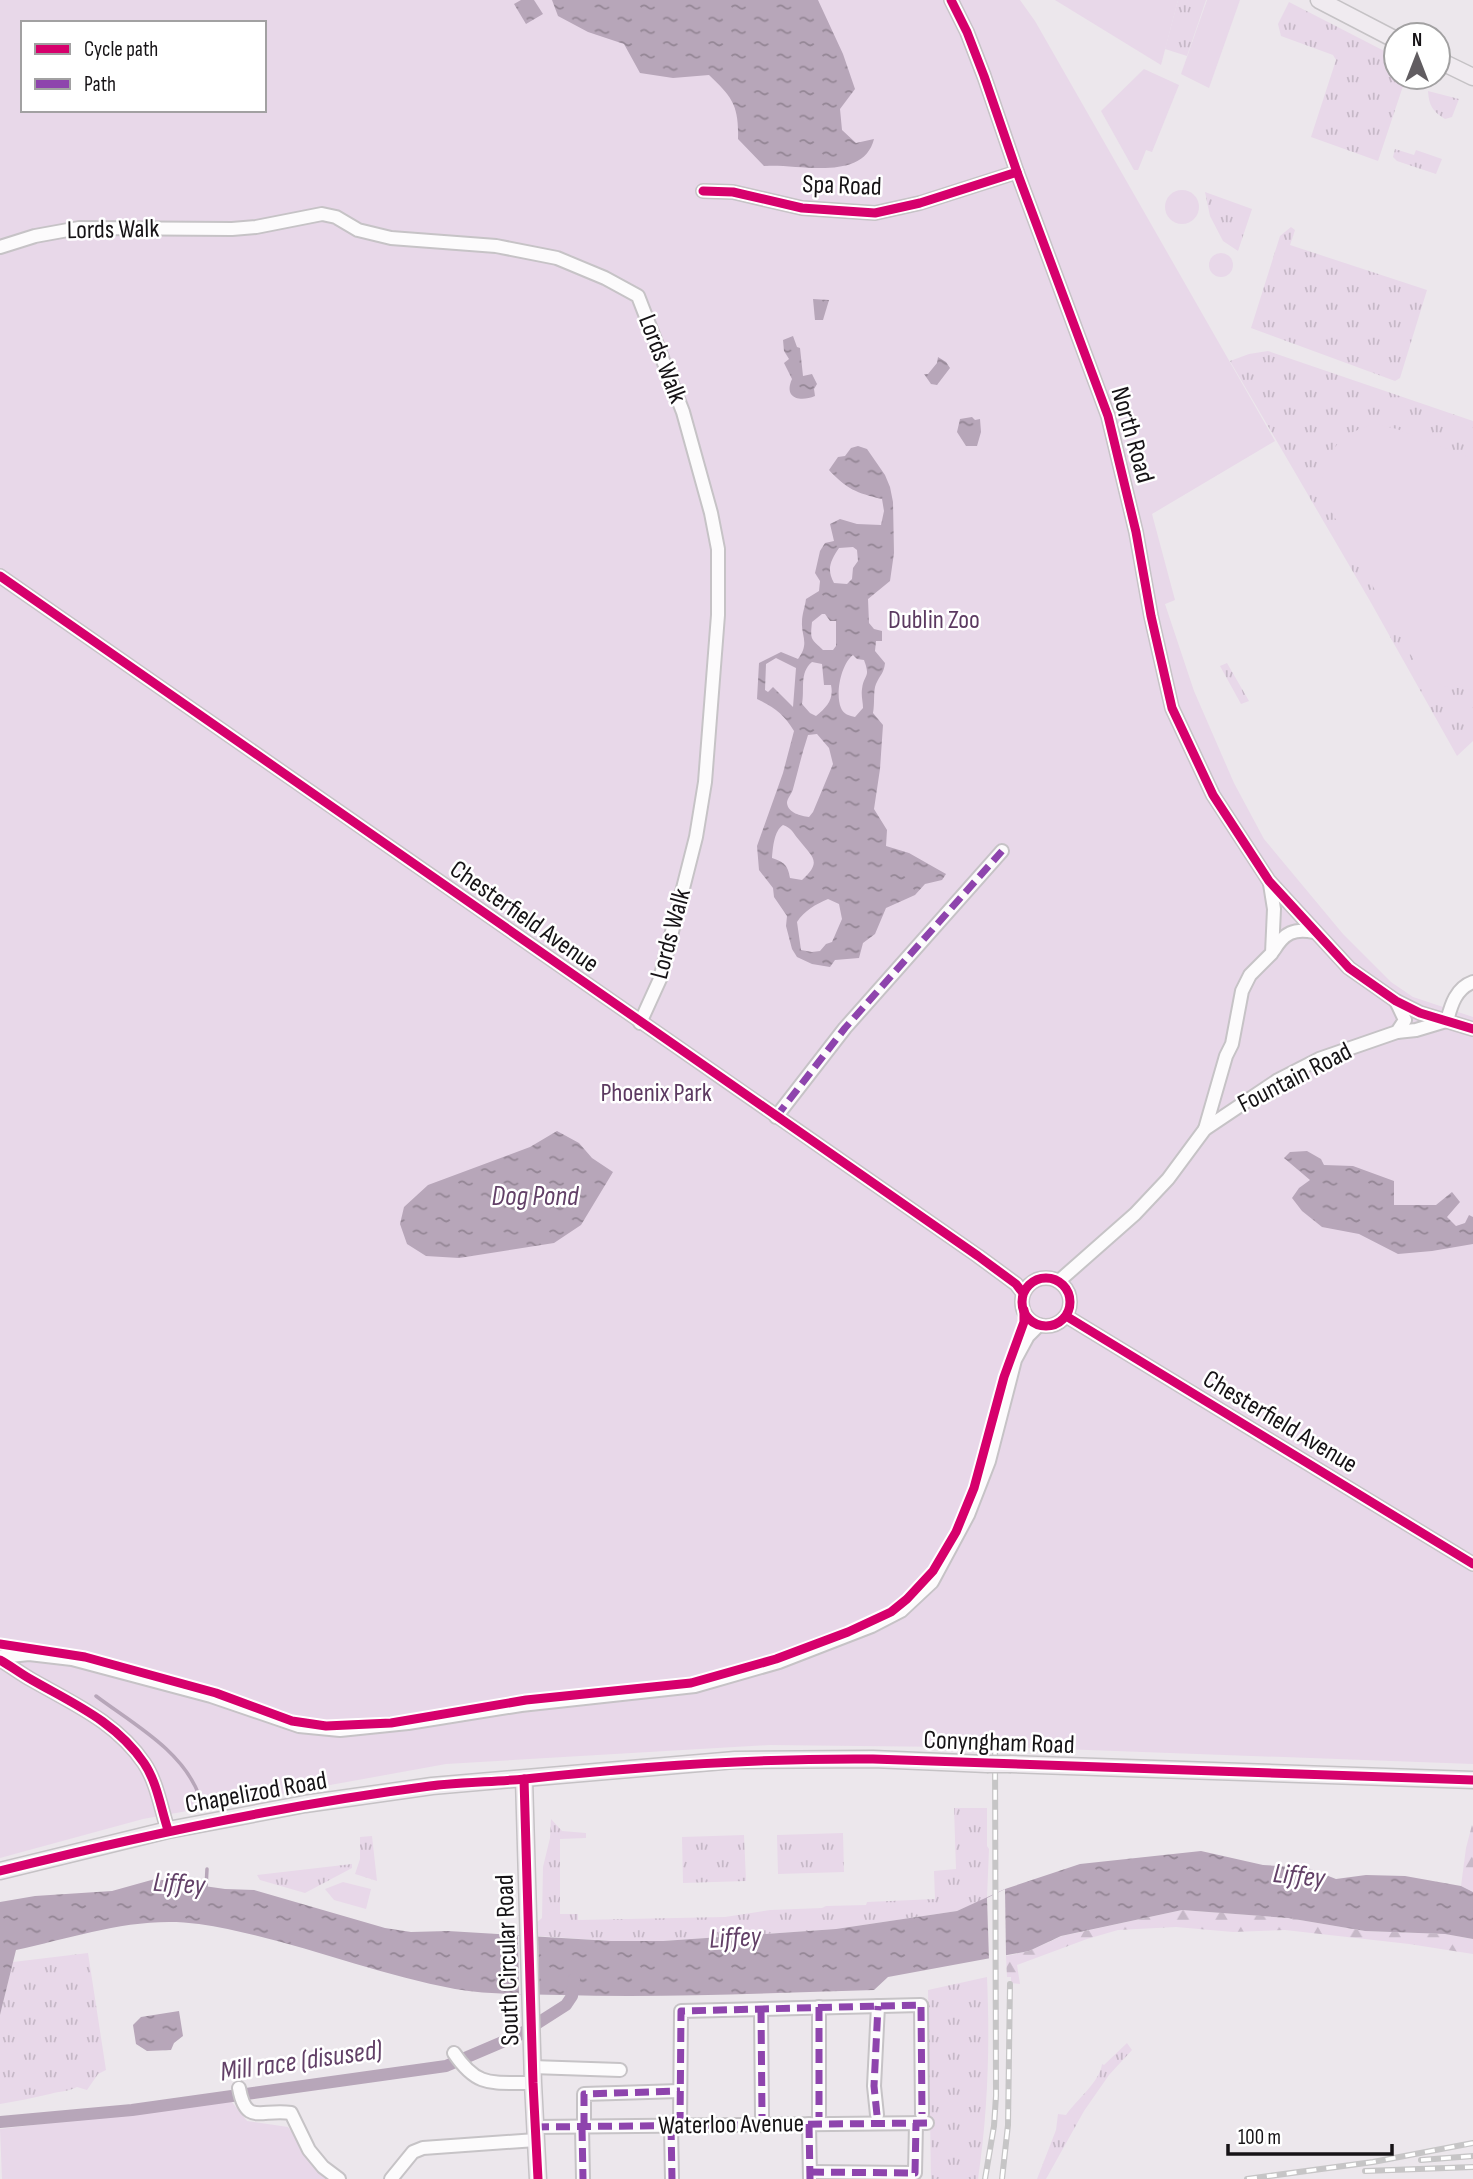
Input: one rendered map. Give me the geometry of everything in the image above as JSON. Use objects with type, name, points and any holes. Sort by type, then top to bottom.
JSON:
[{"type":"main road","points":[[1320,0],[1345,6],[1382,31]]},
{"type":"main road","points":[[1452,67],[1473,77]]},
{"type":"main road","name":"Conyngham Road","points":[[524,1779],[679,1763],[873,1759],[1473,1780]]},
{"type":"main road","name":"Chapelizod Road","points":[[0,1871],[168,1830],[305,1804],[420,1787],[524,1779]]},
{"type":"main road","name":"South Circular Road","points":[[524,1779],[532,2075],[538,2179]]},
{"type":"street","name":"North Road","points":[[951,0],[984,76],[1108,416],[1136,532],[1151,616],[1172,708],[1213,795],[1269,881]]},
{"type":"street","name":"Spa Road","points":[[702,191],[733,192],[802,208],[875,214],[920,203],[1017,172]]},
{"type":"street","name":"Lords Walk","points":[[0,247],[35,236],[79,228],[232,229],[322,214],[336,217],[358,230],[391,238],[496,246],[556,258],[605,278],[638,296],[683,412],[708,501],[718,549],[718,614],[705,782],[696,837],[660,979],[640,1023]]},
{"type":"street","name":"Chesterfield Avenue","points":[[0,576],[978,1256],[1016,1284],[1023,1293]]},
{"type":"street","points":[[776,1117],[845,1028],[1002,852]]},
{"type":"street","points":[[1269,881],[1349,968],[1396,1001],[1420,1013],[1473,1029]]},
{"type":"street","points":[[1269,881],[1274,909],[1272,953]]},
{"type":"street","points":[[1205,1129],[1232,1044],[1242,991],[1250,975],[1290,931],[1314,932]]},
{"type":"street","points":[[1447,1021],[1451,1004],[1460,989],[1473,982]]},
{"type":"street","points":[[1396,1001],[1405,1020],[1396,1032]]},
{"type":"street","name":"Fountain Road","points":[[1059,1281],[1135,1214],[1168,1179],[1205,1129],[1239,1105],[1278,1080],[1319,1059],[1396,1032],[1416,1030],[1447,1021]]},
{"type":"street","points":[[1216,1093],[1223,1106],[1239,1105]]},
{"type":"street","points":[[1039,1278],[1059,1281],[1069,1293],[1070,1309],[1066,1316],[1054,1325],[1040,1325],[1027,1316],[1023,1309],[1023,1293],[1039,1278]]},
{"type":"street","name":"Chesterfield Avenue","points":[[1066,1316],[1473,1564]]},
{"type":"street","points":[[0,1658],[29,1654],[72,1659],[211,1696],[290,1724],[340,1730],[408,1723],[521,1705],[695,1686],[779,1662],[901,1611],[932,1581],[968,1515],[989,1461],[1015,1360],[1028,1336],[1040,1325]]},
{"type":"street","points":[[0,1658],[104,1720],[144,1763],[168,1830]]},
{"type":"street","points":[[672,2179],[680,2091],[681,2011],[761,2008],[921,2005],[921,2120],[915,2176],[810,2176],[819,2007]]},
{"type":"street","points":[[877,2115],[874,2086],[878,2006]]},
{"type":"street","points":[[761,2008],[762,2116]]},
{"type":"street","points":[[454,2053],[464,2068],[483,2081],[620,2070]]},
{"type":"street","points":[[239,2088],[245,2108],[255,2114],[291,2113],[309,2150],[339,2179]]},
{"type":"street","points":[[583,2179],[584,2094],[680,2091]]},
{"type":"street","name":"Waterloo Avenue","points":[[391,2179],[413,2152],[423,2148],[583,2127],[814,2120],[921,2120]]},
{"type":"green space","name":"Phoenix Park","points":[[0,0],[1020,0],[1035,21],[1275,441],[1152,514],[1175,600],[1165,604],[1194,691],[1234,783],[1264,839],[1343,934],[1391,982],[1413,997],[1473,1017],[1473,1764],[1034,1748],[770,1745],[446,1764],[143,1819],[0,1858]]},
{"type":"green space","points":[[1055,0],[1178,0],[1161,65]]},
{"type":"green space","points":[[1178,0],[1206,0],[1187,56],[1165,49]]},
{"type":"green space","points":[[1207,0],[1240,0],[1209,88],[1181,74]]},
{"type":"green space","points":[[1289,2],[1382,50],[1382,91],[1401,91],[1378,161],[1311,137],[1336,60],[1333,55],[1281,36],[1278,24]]},
{"type":"green space","points":[[1144,69],[1179,85],[1152,152],[1146,150],[1138,170],[1134,170],[1101,111]]},
{"type":"green space","points":[[1428,91],[1459,99],[1452,117],[1445,119],[1430,104]]},
{"type":"green space","points":[[1395,149],[1414,155],[1416,150],[1442,159],[1436,174],[1397,161],[1393,157]]},
{"type":"green space","points":[[1182,190],[1194,195],[1199,207],[1194,219],[1182,224],[1170,219],[1165,207],[1170,195]]},
{"type":"green space","points":[[1205,192],[1252,209],[1238,251],[1223,241],[1210,216]]},
{"type":"green space","points":[[1291,227],[1295,230],[1290,245],[1427,290],[1400,378],[1395,381],[1251,328],[1280,236]]},
{"type":"green space","points":[[1221,253],[1232,260],[1233,265],[1226,276],[1221,277],[1210,270],[1209,265],[1216,254]]},
{"type":"green space","points":[[1268,351],[1473,421],[1473,741],[1457,756],[1230,361]]},
{"type":"green space","points":[[1376,424],[1397,429],[1473,459],[1473,690],[1443,686],[1421,673],[1324,498],[1324,471],[1333,449],[1351,433]]},
{"type":"green space","points":[[1227,663],[1249,701],[1241,704],[1220,666]]},
{"type":"green space","points":[[954,1808],[987,1808],[989,1849],[987,1898],[957,1911],[836,1929],[663,1941],[538,1936],[537,1922],[542,1918],[543,1867],[550,1838],[551,1819],[562,1831],[586,1833],[586,1838],[560,1839],[560,1914],[578,1914],[578,1920],[725,1917],[770,1910],[935,1899],[934,1871],[956,1869]]},
{"type":"green space","points":[[1472,1825],[1473,1828],[1473,1892],[1461,1886]]},
{"type":"green space","points":[[843,1833],[844,1872],[778,1874],[777,1835]]},
{"type":"green space","points":[[744,1835],[746,1881],[683,1883],[682,1837]]},
{"type":"green space","points":[[372,1836],[377,1881],[355,1874],[360,1859],[360,1837]]},
{"type":"green space","points":[[352,1864],[352,1868],[305,1893],[260,1880],[257,1875]]},
{"type":"green space","points":[[343,1882],[371,1889],[366,1909],[334,1900],[325,1889]]},
{"type":"green space","points":[[1182,1910],[1288,1918],[1365,1931],[1445,1934],[1473,1939],[1473,1954],[1285,1930],[1233,1932],[1176,1927],[1118,1930],[1087,1939],[1017,1965],[1020,1984],[1011,1983],[1011,1977],[1007,1977],[1006,1956],[1029,1951],[1062,1936]]},
{"type":"green space","points":[[88,1953],[106,2070],[98,2074],[87,2090],[77,2087],[0,2104],[0,2015],[13,1962]]},
{"type":"green space","points":[[987,1977],[987,2078],[978,2179],[931,2179],[928,1990]]},
{"type":"green space","points":[[1127,2043],[1132,2050],[1109,2075],[1084,2111],[1046,2179],[1037,2179],[1056,2130],[1058,2114],[1066,2115],[1093,2084],[1102,2064]]},
{"type":"green space","points":[[231,2101],[247,2121],[288,2127],[323,2175],[329,2179],[2,2179],[0,2129]]},
{"type":"water","points":[[521,0],[534,0],[543,14],[526,24],[514,4]]},
{"type":"water","points":[[552,0],[818,0],[843,54],[855,89],[840,109],[842,130],[856,143],[874,139],[867,153],[857,161],[843,166],[764,166],[738,139],[733,102],[709,75],[673,78],[640,73],[624,44],[588,32],[558,16]]},
{"type":"water","points":[[813,299],[829,300],[823,320],[815,320]]},
{"type":"water","points":[[793,336],[800,348],[803,376],[812,374],[817,384],[814,389],[815,396],[810,398],[799,399],[790,391],[792,379],[784,363],[789,359],[784,351],[783,340]]},
{"type":"water","points":[[938,357],[950,368],[937,385],[931,384],[924,374],[928,374],[937,363]]},
{"type":"water","points":[[972,417],[975,420],[980,419],[981,432],[977,446],[966,446],[957,432],[960,419]]},
{"type":"water","points":[[858,446],[867,449],[885,475],[893,502],[894,553],[890,581],[868,599],[869,623],[874,629],[882,631],[882,641],[876,641],[875,651],[885,663],[874,694],[873,713],[883,725],[874,809],[887,830],[886,846],[909,853],[946,874],[942,880],[925,884],[915,895],[886,908],[875,934],[863,943],[859,958],[835,960],[830,967],[812,964],[797,957],[786,926],[787,916],[774,897],[773,888],[759,870],[757,846],[783,773],[794,731],[778,712],[757,699],[759,663],[781,652],[798,659],[802,653],[802,619],[806,599],[819,591],[820,581],[815,573],[820,551],[825,543],[834,541],[830,524],[840,519],[857,524],[881,525],[884,511],[882,499],[852,489],[829,470],[838,457],[845,456],[851,448]],"holes":[[[853,547],[857,550],[858,561],[853,568],[852,579],[847,584],[834,583],[830,573],[832,561],[839,548]],[[822,614],[830,621],[836,621],[836,646],[833,650],[823,650],[811,636],[812,622]],[[853,655],[864,660],[867,670],[862,689],[863,708],[855,717],[843,712],[839,702],[839,687],[845,665]],[[776,658],[796,668],[793,707],[773,687],[768,692],[765,690],[766,664]],[[812,662],[822,664],[824,685],[831,685],[829,702],[816,716],[802,704],[805,671]],[[817,734],[829,748],[833,764],[809,817],[792,812],[788,806],[808,735]],[[783,825],[792,831],[813,859],[812,868],[802,880],[790,878],[785,865],[772,858],[778,831]],[[828,899],[839,904],[842,919],[832,942],[820,951],[801,950],[797,922],[819,903]]]},
{"type":"water","name":"Dog Pond","points":[[557,1131],[579,1143],[592,1158],[613,1172],[581,1225],[554,1243],[459,1258],[426,1256],[407,1244],[400,1224],[404,1207],[428,1185],[530,1147]]},
{"type":"water","points":[[1307,1151],[1321,1159],[1324,1165],[1353,1166],[1394,1181],[1394,1205],[1436,1205],[1452,1192],[1460,1202],[1447,1217],[1456,1226],[1465,1223],[1469,1215],[1473,1217],[1473,1244],[1398,1254],[1359,1234],[1322,1227],[1302,1211],[1292,1198],[1299,1188],[1310,1180],[1284,1158],[1290,1152]]},
{"type":"water","name":"Liffey","points":[[1201,1851],[1263,1865],[1308,1868],[1336,1879],[1366,1875],[1405,1876],[1461,1886],[1473,1892],[1473,1939],[1445,1934],[1365,1931],[1288,1918],[1182,1910],[1061,1936],[1029,1951],[888,1977],[874,1990],[600,1996],[455,1989],[391,1974],[264,1937],[199,1924],[153,1922],[107,1929],[16,1950],[0,2015],[0,1902],[35,1896],[112,1891],[155,1879],[225,1889],[254,1890],[385,1928],[411,1932],[448,1931],[611,1941],[663,1941],[836,1929],[957,1911],[1005,1889],[1080,1864]]},
{"type":"water","points":[[179,2011],[183,2036],[174,2043],[171,2050],[147,2051],[136,2044],[133,2025],[141,2017]]},
{"type":"pier","points":[[1005,1889],[1006,1956],[989,1960],[987,1898]]},
{"type":"pier","points":[[518,1936],[538,1936],[539,1994],[519,1994]]},
{"type":"waterway","points":[[96,1696],[169,1751],[181,1764],[199,1795]]},
{"type":"waterway","name":"Liffey","points":[[206,1888],[207,1869]]},
{"type":"waterway","name":"Mill race (disused)","points":[[0,2122],[132,2110],[446,2066],[519,2035],[566,2005],[572,1996],[574,1979]]},
{"type":"railway","points":[[985,2179],[996,2096],[995,1749]]},
{"type":"railway","points":[[1002,2179],[1008,2125],[1010,1984]]},
{"type":"railway","points":[[1247,2179],[1373,2162],[1473,2143]]},
{"type":"railway","points":[[1421,2160],[1473,2156]]},
{"type":"railway","points":[[1365,2171],[1473,2167]]},
{"type":"marked path","points":[[776,1117],[845,1028],[1002,851]]},
{"type":"marked path","points":[[680,2126],[681,2011],[921,2005],[922,2114]]},
{"type":"marked path","points":[[877,2115],[874,2086],[878,2006]]},
{"type":"marked path","points":[[819,2007],[819,2117]]},
{"type":"marked path","points":[[761,2009],[762,2116]]},
{"type":"marked path","points":[[584,2127],[584,2094],[680,2091]]},
{"type":"marked path","points":[[810,2172],[915,2173],[916,2123]]},
{"type":"marked path","points":[[535,2127],[927,2123]]},
{"type":"marked path","points":[[809,2124],[810,2179]]},
{"type":"marked path","points":[[671,2126],[672,2179]]},
{"type":"marked path","points":[[582,2127],[583,2179]]},
{"type":"cycle path","points":[[951,0],[984,76],[1108,416],[1136,532],[1151,616],[1172,708],[1213,795],[1269,881],[1349,968],[1396,1001],[1420,1013],[1473,1029]]},
{"type":"cycle path","points":[[703,191],[733,192],[802,208],[875,213],[920,203],[1017,172]]},
{"type":"cycle path","points":[[0,576],[978,1256],[1016,1284],[1023,1293]]},
{"type":"cycle path","points":[[1046,1278],[1063,1285],[1070,1302],[1063,1319],[1046,1326],[1029,1319],[1022,1302],[1029,1285],[1046,1278]]},
{"type":"cycle path","points":[[0,1644],[85,1657],[216,1693],[292,1721],[326,1726],[391,1723],[526,1700],[691,1683],[776,1659],[848,1632],[891,1612],[933,1571],[956,1532],[974,1488],[1004,1377],[1024,1322],[1024,1310]]},
{"type":"cycle path","points":[[1066,1316],[1473,1564]]},
{"type":"cycle path","points":[[0,1660],[79,1706],[121,1736],[148,1770],[168,1830]]},
{"type":"cycle path","points":[[0,1871],[107,1845],[321,1802],[442,1785],[699,1764],[873,1759],[1473,1780]]},
{"type":"cycle path","points":[[524,1779],[538,2179]]},
{"type":"park label","name":"Dublin Zoo","points":[[934,620]]}]
